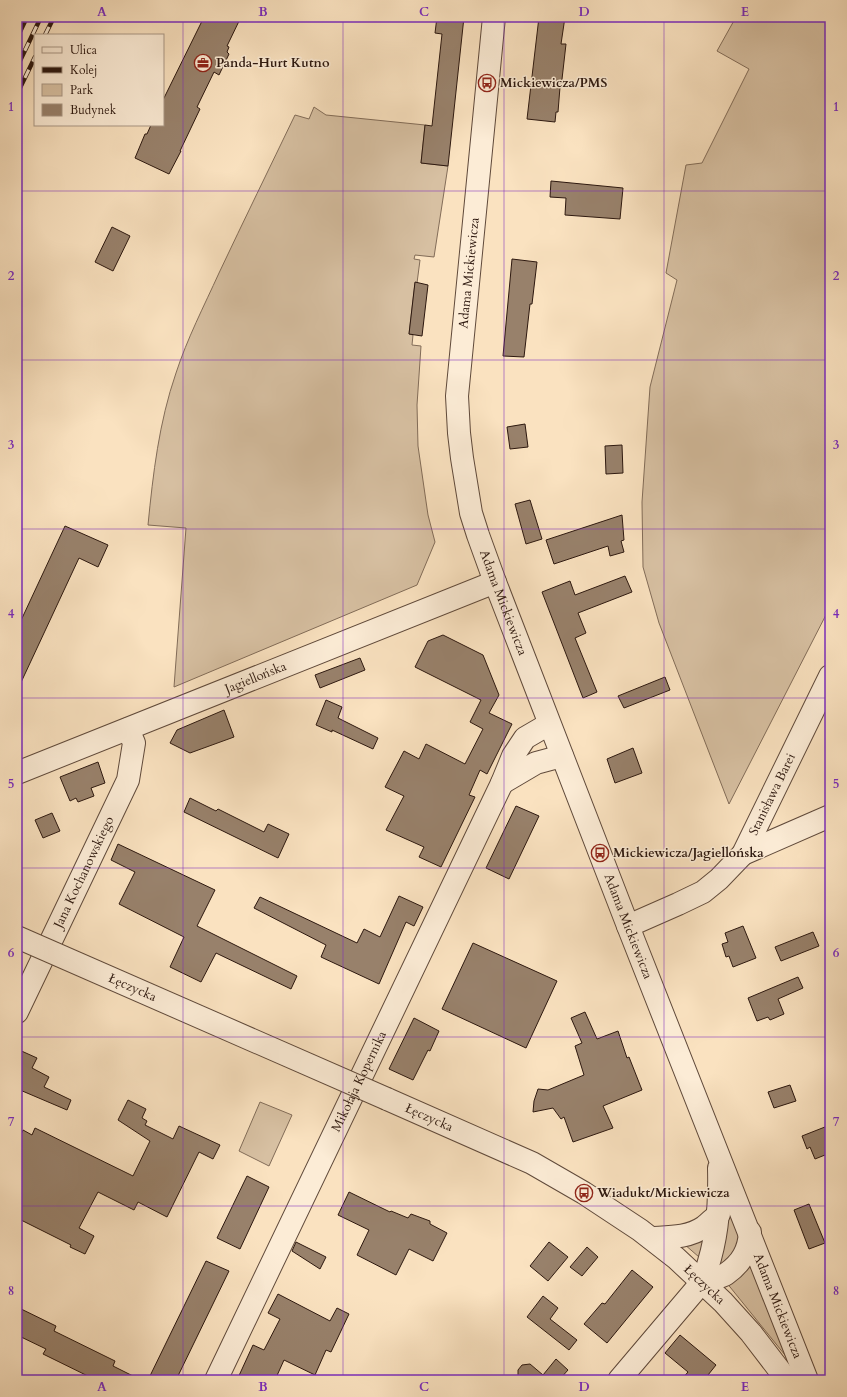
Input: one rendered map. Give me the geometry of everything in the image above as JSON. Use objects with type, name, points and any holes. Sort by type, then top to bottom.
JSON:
[{"type":"street","name":"Adama Mickiewicza","points":[[494,17],[457,396],[459,433],[471,513],[495,582],[549,724],[808,1380]]},
{"type":"street","name":"Jagiellońska","points":[[17,773],[495,582]]},
{"type":"street","name":"Stanisława Barei","points":[[628,926],[703,892],[719,879],[743,854],[830,676]]},
{"type":"street","name":"Mikołaja Kopernika","points":[[216,1380],[502,783],[513,756],[525,738],[549,724]]},
{"type":"street","name":"Jana Kochanowskiego","points":[[17,1012],[128,780],[134,743],[128,729]]},
{"type":"street","points":[[502,783],[536,763],[562,756]]},
{"type":"street","points":[[743,854],[830,816]]},
{"type":"street","name":"Łęczycka","points":[[17,937],[539,1167],[584,1193],[651,1238],[702,1282],[751,1333],[787,1380]]},
{"type":"street","name":"Adama Mickiewicza","points":[[702,1282],[715,1241],[719,1214],[718,1155]]},
{"type":"street","points":[[651,1238],[676,1237],[689,1234],[704,1227],[719,1214]]},
{"type":"street","name":"Adama Mickiewicza","points":[[702,1282],[726,1274],[738,1263],[746,1252],[750,1232]]},
{"type":"street","points":[[619,1380],[702,1282]]},
{"type":"green space","points":[[736,17],[830,17],[830,607],[729,804],[659,623],[643,567],[642,502],[650,387],[677,280],[666,273],[686,165],[702,163],[749,69],[717,51]]},
{"type":"green space","points":[[314,107],[326,115],[425,125],[421,163],[448,166],[434,257],[415,255],[414,259],[420,260],[417,283],[415,283],[409,334],[413,335],[412,345],[421,346],[417,405],[418,446],[428,515],[435,542],[417,585],[174,687],[186,528],[148,525],[155,467],[165,410],[180,360],[190,335],[295,115],[309,119]]},
{"type":"green space","points":[[260,1102],[292,1115],[269,1166],[239,1151]]},
{"type":"green space","points":[[727,1209],[740,1230],[738,1250],[718,1267]]},
{"type":"green space","points":[[709,1231],[704,1251],[699,1257],[684,1244]]},
{"type":"green space","points":[[751,1255],[793,1365],[726,1282]]},
{"type":"building","points":[[204,17],[241,17],[227,46],[229,47],[227,52],[229,54],[219,75],[214,72],[197,107],[200,109],[169,174],[135,158],[145,134],[147,134],[151,126],[164,126],[164,98]]},
{"type":"building","points":[[437,17],[464,17],[448,166],[421,163],[425,125],[432,126],[442,34],[435,33]]},
{"type":"building","points":[[539,17],[565,17],[561,44],[566,44],[558,112],[556,112],[555,122],[527,119]]},
{"type":"building","points":[[551,181],[623,188],[620,219],[565,215],[566,198],[550,197]]},
{"type":"building","points":[[112,227],[130,236],[113,271],[95,262]]},
{"type":"building","points":[[512,259],[537,262],[532,304],[530,304],[524,357],[503,356]]},
{"type":"building","points":[[415,282],[428,285],[422,336],[409,334]]},
{"type":"building","points":[[525,424],[528,447],[510,449],[507,427]]},
{"type":"building","points":[[622,445],[623,473],[606,474],[605,446]]},
{"type":"building","points":[[530,500],[542,539],[526,544],[515,504]]},
{"type":"building","points":[[622,515],[624,540],[621,541],[624,552],[610,556],[608,546],[554,564],[546,540]]},
{"type":"building","points":[[65,526],[108,545],[98,567],[79,558],[17,691],[17,629]]},
{"type":"building","points":[[625,576],[632,592],[578,613],[586,633],[575,638],[597,692],[583,698],[542,592],[570,581],[575,595]]},
{"type":"building","points":[[443,635],[483,655],[499,695],[489,713],[512,724],[487,774],[480,770],[469,795],[475,797],[441,867],[419,857],[424,847],[386,830],[404,796],[385,787],[404,751],[419,759],[426,744],[465,764],[483,729],[470,722],[481,700],[415,667],[428,641]]},
{"type":"building","points":[[360,658],[365,670],[320,688],[315,675]]},
{"type":"building","points":[[665,677],[670,690],[624,708],[618,696]]},
{"type":"building","points":[[326,700],[342,707],[338,718],[378,738],[373,749],[332,730],[332,732],[316,725]]},
{"type":"building","points":[[224,710],[234,737],[190,753],[170,743],[177,730]]},
{"type":"building","points":[[633,748],[642,773],[615,783],[607,759]]},
{"type":"building","points":[[98,762],[105,783],[91,788],[94,796],[78,802],[76,798],[70,801],[60,777]]},
{"type":"building","points":[[190,798],[216,811],[218,809],[264,832],[268,824],[289,834],[278,858],[184,812]]},
{"type":"building","points":[[516,806],[539,816],[509,879],[486,868]]},
{"type":"building","points":[[52,813],[60,831],[43,838],[35,820]]},
{"type":"building","points":[[118,844],[215,890],[197,926],[297,976],[291,989],[216,953],[201,982],[170,967],[184,937],[119,904],[135,872],[111,860]]},
{"type":"building","points":[[399,896],[423,907],[414,926],[406,922],[379,984],[321,957],[326,945],[254,908],[260,897],[357,943],[364,929],[380,937]]},
{"type":"building","points":[[743,926],[756,958],[733,967],[729,956],[726,957],[722,944],[728,942],[725,933]]},
{"type":"building","points":[[813,932],[819,946],[781,961],[775,947]]},
{"type":"building","points":[[473,943],[557,981],[526,1048],[442,1009]]},
{"type":"building","points":[[798,977],[803,988],[778,999],[784,1014],[770,1020],[768,1017],[757,1021],[748,998]]},
{"type":"building","points":[[585,1012],[597,1039],[618,1031],[627,1058],[629,1057],[642,1090],[603,1106],[613,1128],[573,1142],[564,1117],[561,1119],[553,1108],[533,1112],[534,1101],[538,1089],[548,1090],[584,1075],[575,1046],[582,1043],[571,1018]]},
{"type":"building","points":[[414,1018],[439,1031],[430,1051],[428,1050],[413,1080],[389,1069]]},
{"type":"building","points":[[17,1049],[37,1058],[32,1068],[49,1077],[44,1087],[71,1100],[67,1110],[20,1090],[17,1096]]},
{"type":"building","points":[[790,1085],[796,1101],[774,1108],[768,1092]]},
{"type":"building","points":[[128,1100],[146,1109],[142,1118],[147,1121],[145,1125],[173,1139],[179,1126],[220,1145],[213,1159],[199,1152],[167,1217],[138,1202],[134,1210],[98,1192],[79,1228],[94,1236],[85,1254],[70,1247],[71,1245],[17,1218],[17,1143],[23,1130],[32,1135],[35,1128],[133,1176],[150,1141],[118,1120]]},
{"type":"building","points":[[830,1125],[830,1153],[815,1159],[810,1147],[807,1149],[802,1136]]},
{"type":"building","points":[[247,1176],[269,1187],[240,1249],[217,1238]]},
{"type":"building","points":[[349,1192],[390,1212],[391,1211],[408,1218],[411,1214],[430,1221],[430,1224],[447,1233],[433,1261],[409,1249],[396,1275],[357,1255],[369,1230],[338,1215]]},
{"type":"building","points":[[809,1204],[825,1243],[809,1249],[794,1210]]},
{"type":"building","points":[[296,1242],[326,1257],[320,1269],[292,1251]]},
{"type":"building","points":[[549,1242],[568,1257],[548,1281],[530,1266]]},
{"type":"building","points":[[587,1247],[598,1257],[582,1276],[570,1267]]},
{"type":"building","points":[[206,1261],[229,1271],[176,1380],[148,1380]]},
{"type":"building","points":[[632,1270],[653,1287],[607,1343],[584,1324],[602,1303],[605,1304]]},
{"type":"building","points":[[278,1294],[330,1321],[337,1308],[349,1314],[331,1352],[326,1350],[315,1375],[284,1360],[275,1380],[237,1380],[253,1345],[264,1350],[280,1319],[268,1313]]},
{"type":"building","points":[[543,1296],[558,1308],[550,1319],[577,1340],[569,1350],[527,1317]]},
{"type":"building","points":[[17,1307],[56,1326],[54,1331],[115,1361],[113,1366],[141,1380],[96,1380],[43,1354],[46,1349],[17,1335]]},
{"type":"building","points":[[680,1335],[716,1365],[704,1380],[681,1380],[688,1372],[665,1353]]},
{"type":"building","points":[[556,1359],[568,1370],[559,1380],[518,1380],[518,1370],[522,1365],[530,1364],[543,1375]]},
{"type":"railway","points":[[17,38],[27,17]]},
{"type":"railway","points":[[17,67],[41,17]]},
{"type":"railway","points":[[46,34],[54,17]]},
{"type":"railway","points":[[17,94],[34,59]]},
{"type":"place","name":"Panda-Hurt Kutno","points":[[203,63]]},
{"type":"place","name":"Mickiewicza/PMS","points":[[487,83]]},
{"type":"place","name":"Mickiewicza/Jagiellońska","points":[[600,853]]},
{"type":"place","name":"Wiadukt/Mickiewicza","points":[[584,1193]]}]
